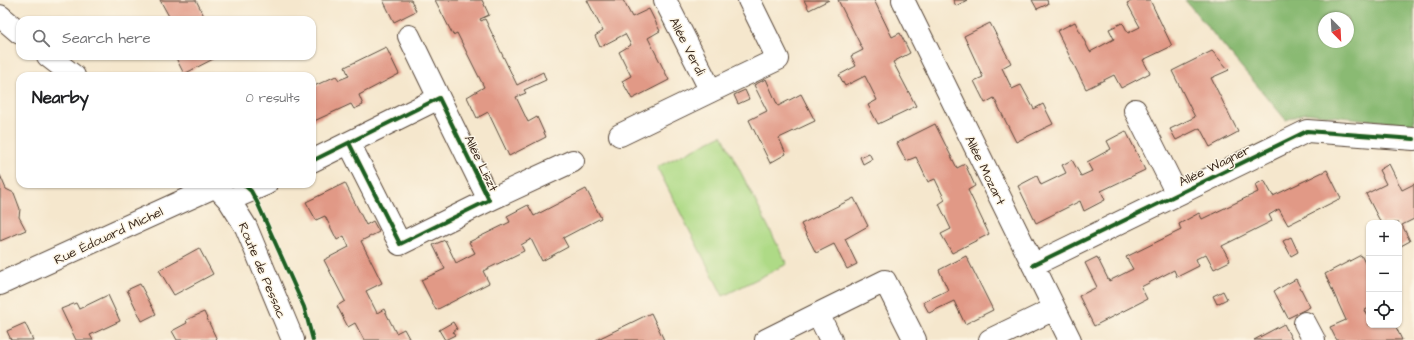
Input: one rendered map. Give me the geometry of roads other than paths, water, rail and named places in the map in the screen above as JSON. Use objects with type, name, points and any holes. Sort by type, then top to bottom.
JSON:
[{"type":"street","name":"Allée Verdi","points":[[665,0],[711,91]]},
{"type":"street","name":"Allée Verdi","points":[[620,135],[778,59],[749,0]]},
{"type":"street","name":"Allée Mozart","points":[[903,0],[1070,340]]},
{"type":"street","points":[[0,16],[16,30]]},
{"type":"street","name":"Allée Liszt","points":[[349,143],[400,244],[489,200],[408,36]]},
{"type":"street","points":[[53,60],[69,72]]},
{"type":"street","points":[[316,159],[439,98]]},
{"type":"street","points":[[1135,110],[1177,194]]},
{"type":"street","name":"Allée Wagner","points":[[1032,265],[1307,131],[1414,139]]},
{"type":"street","points":[[489,200],[573,161]]},
{"type":"street","points":[[220,190],[235,188]]},
{"type":"street","name":"Rue Édouard Michel","points":[[0,284],[220,190]]},
{"type":"street","name":"Route de Pessac","points":[[220,190],[246,227],[293,340]]},
{"type":"street","points":[[766,340],[885,281],[915,340]]},
{"type":"street","points":[[990,340],[1054,309]]},
{"type":"street","points":[[818,314],[831,340]]}]
